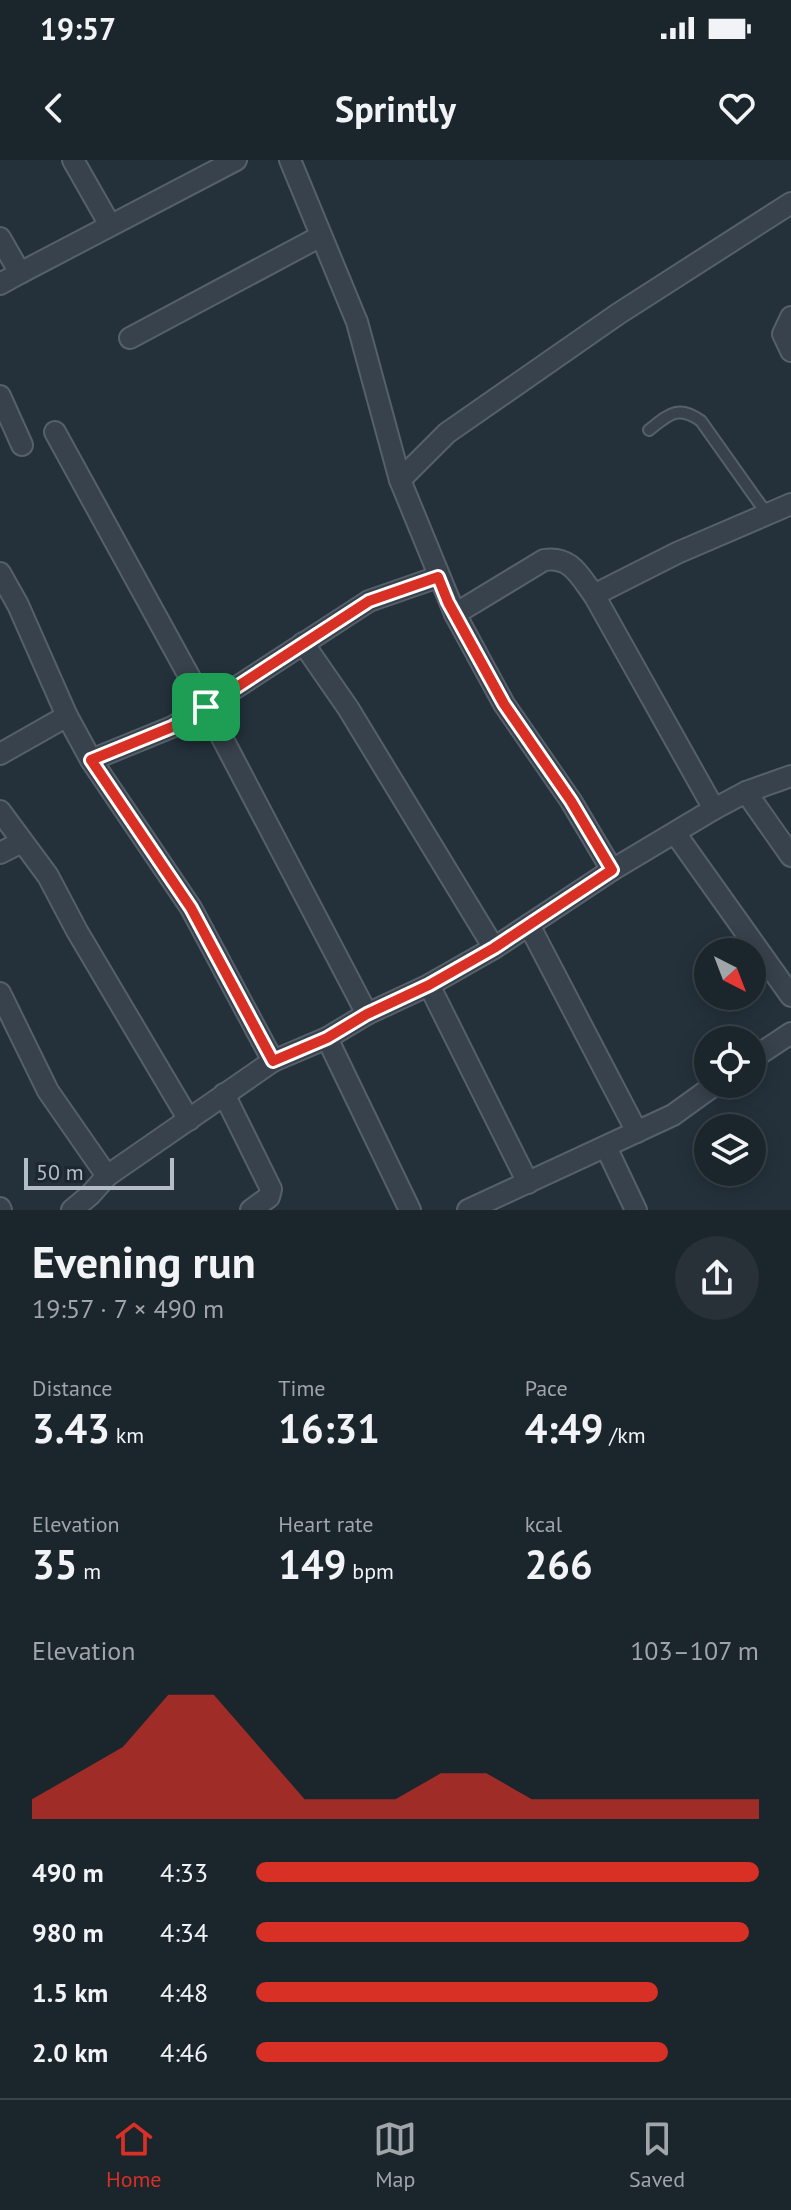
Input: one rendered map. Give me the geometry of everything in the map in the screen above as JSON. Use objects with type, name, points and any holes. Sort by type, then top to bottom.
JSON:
[{"type":"street","points":[[73,160],[110,225]]},
{"type":"street","points":[[0,284],[110,225],[202,168],[236,160]]},
{"type":"street","points":[[290,160],[357,322],[400,480],[438,577],[504,704],[571,801],[612,870]]},
{"type":"street","points":[[400,480],[447,433],[618,314],[791,203]]},
{"type":"street","points":[[130,338],[321,236]]},
{"type":"street","points":[[0,238],[20,273]]},
{"type":"street","points":[[791,317],[783,334],[791,351]]},
{"type":"street","points":[[0,396],[22,445]]},
{"type":"street","points":[[55,432],[206,707],[367,1014]]},
{"type":"street","points":[[594,595],[677,553],[791,504]]},
{"type":"street","points":[[455,614],[544,560],[558,558],[577,572],[594,595],[714,809]]},
{"type":"street","points":[[91,760],[172,727],[369,601],[438,577]]},
{"type":"street","points":[[2,585],[18,605],[67,716],[91,760],[191,908],[273,1061]]},
{"type":"street","points":[[303,643],[348,708],[494,948]]},
{"type":"street","points":[[0,754],[67,716]]},
{"type":"street","points":[[72,1210],[107,1176],[273,1061],[327,1038],[367,1014],[429,985],[494,948],[612,870],[714,809],[746,792],[791,776]]},
{"type":"street","points":[[746,792],[791,856]]},
{"type":"street","points":[[0,811],[48,876],[189,1120]]},
{"type":"street","points":[[675,833],[791,996]]},
{"type":"street","points":[[0,853],[22,842]]},
{"type":"street","points":[[529,925],[637,1132]]},
{"type":"street","points":[[429,985],[528,1183]]},
{"type":"street","points":[[0,993],[48,1091],[107,1176]]},
{"type":"street","points":[[766,1050],[791,1033]]},
{"type":"street","points":[[327,1038],[410,1210]]},
{"type":"street","points":[[224,1094],[271,1189],[269,1197],[251,1210]]},
{"type":"street","points":[[468,1210],[497,1204],[528,1183],[673,1115],[697,1098]]},
{"type":"street","points":[[606,1147],[636,1210]]},
{"type":"lane","points":[[649,430],[678,411],[690,412],[701,421],[767,514]]},
{"type":"route","points":[[438,577],[448,602],[504,704],[571,801],[612,870],[494,948],[429,985],[367,1014],[327,1038],[273,1061],[191,908],[91,760],[172,727],[206,707],[369,601],[438,577]]}]
